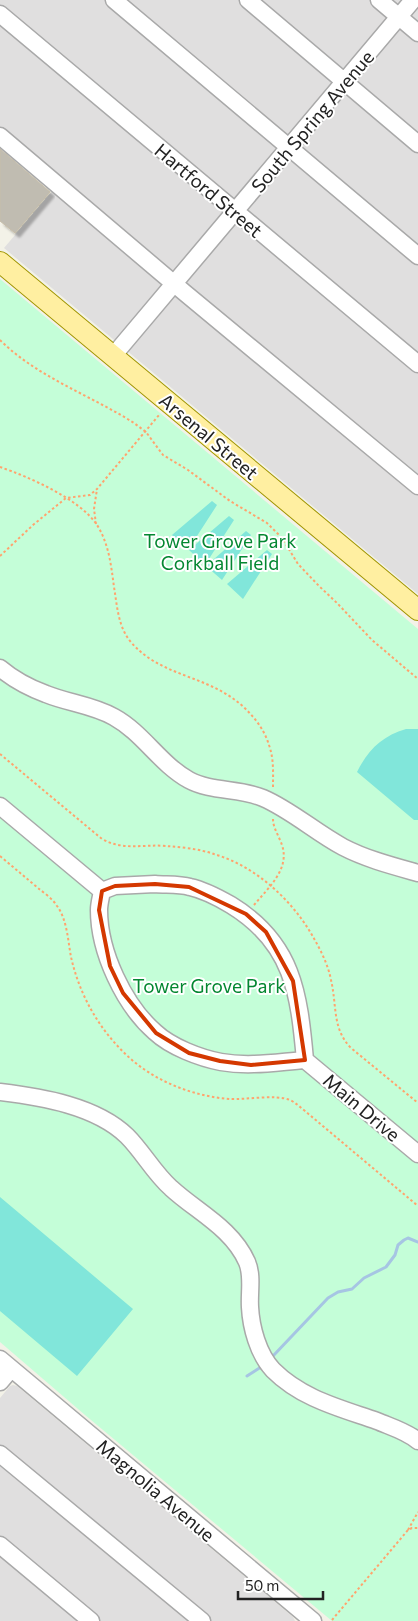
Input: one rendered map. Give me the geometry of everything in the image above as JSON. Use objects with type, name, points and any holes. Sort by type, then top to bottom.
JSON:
[{"type":"main road","name":"Arsenal Street","points":[[0,262],[418,610]]},
{"type":"street","points":[[114,0],[418,256]]},
{"type":"street","points":[[248,0],[418,144]]},
{"type":"street","points":[[379,0],[418,33]]},
{"type":"street","name":"South Spring Avenue","points":[[113,356],[413,0]]},
{"type":"street","name":"Hartford Street","points":[[0,14],[418,364]]},
{"type":"street","points":[[0,136],[174,284],[418,486]]},
{"type":"street","points":[[0,668],[46,694],[114,717],[134,732],[168,765],[191,781],[253,795],[282,808],[344,848],[386,864],[418,873]]},
{"type":"street","points":[[0,806],[102,891]]},
{"type":"street","name":"Main Drive","points":[[305,1060],[301,1015],[283,956],[266,932],[246,914],[220,899],[189,887],[155,884],[115,886],[102,891],[99,910],[103,939],[110,966],[123,993],[137,1014],[156,1034],[188,1052],[220,1061],[250,1065],[305,1060],[418,1154]]},
{"type":"street","points":[[0,1092],[29,1096],[62,1104],[93,1114],[118,1128],[128,1137],[171,1188],[217,1224],[230,1236],[239,1249],[247,1263],[250,1277],[252,1325],[264,1358],[272,1369],[299,1391],[324,1403],[401,1430],[418,1441]]},
{"type":"street","points":[[0,1382],[6,1364]]},
{"type":"street","name":"Magnolia Avenue","points":[[6,1364],[313,1621]]},
{"type":"street","points":[[0,1454],[202,1621]]},
{"type":"street","points":[[0,1545],[91,1621]]},
{"type":"path","points":[[0,340],[38,369],[116,412],[146,432],[163,455],[218,490],[230,501],[267,523],[282,538],[298,564],[318,586],[372,640],[418,679]]},
{"type":"path","points":[[0,556],[66,498],[90,496],[160,414]]},
{"type":"path","points":[[0,467],[46,486],[81,509],[96,524]]},
{"type":"path","points":[[97,489],[94,509],[96,524],[108,550],[118,612],[124,632],[131,642],[154,660],[180,675],[219,690],[242,706],[262,730],[269,745],[272,760],[273,824],[284,850],[285,862],[278,875],[246,914]]},
{"type":"path","points":[[332,1620],[408,1530],[418,1512]]},
{"type":"path","points":[[408,1530],[418,1528]]},
{"type":"highlighted area","points":[[155,884],[189,887],[246,914],[266,932],[293,981],[305,1060],[251,1065],[220,1061],[189,1053],[156,1033],[123,993],[110,966],[99,910],[102,891],[115,886]]},
{"type":"shaded area","points":[[0,0],[418,0],[418,594],[4,248],[55,188],[0,146]]},
{"type":"shaded area","points":[[212,501],[217,505],[188,550],[172,535]]},
{"type":"shaded area","points":[[229,516],[234,520],[205,565],[189,550]]},
{"type":"shaded area","points":[[246,531],[251,535],[222,580],[206,566]]},
{"type":"shaded area","points":[[267,550],[272,554],[243,599],[227,584]]},
{"type":"shaded area","points":[[406,729],[418,729],[418,820],[414,820],[357,772],[366,757],[377,745],[397,732]]},
{"type":"shaded area","points":[[0,1197],[133,1309],[77,1376],[0,1311]]},
{"type":"shaded area","points":[[13,1385],[17,1386],[293,1617],[295,1621],[0,1621],[0,1398]]},
{"type":"green space","name":"Tower Grove Park","points":[[0,279],[418,629],[418,1621],[332,1621],[0,1342]]},
{"type":"building","points":[[0,149],[50,192],[15,233],[0,221]]},
{"type":"waterway","points":[[273,1356],[328,1298],[338,1292],[352,1289],[364,1278],[386,1267],[395,1255],[398,1245],[404,1240],[408,1238],[418,1242]]},
{"type":"waterway","points":[[247,1376],[261,1367]]},
{"type":"park label","name":"Tower Grove Park Corkball Field","points":[[220,551]]}]
